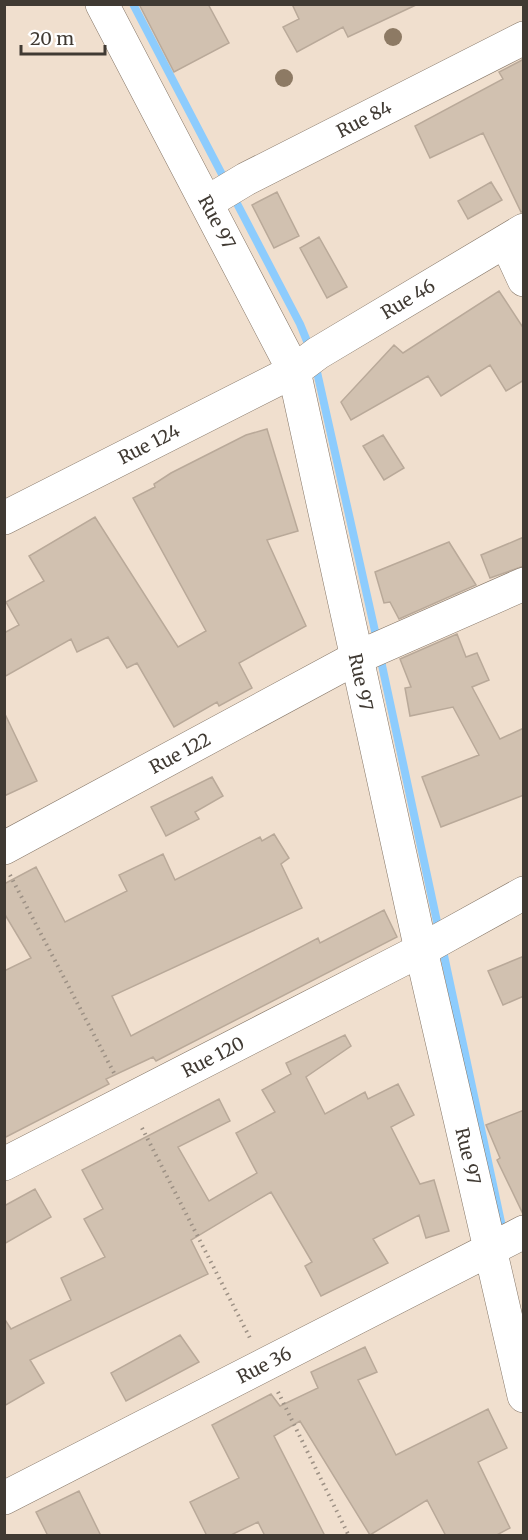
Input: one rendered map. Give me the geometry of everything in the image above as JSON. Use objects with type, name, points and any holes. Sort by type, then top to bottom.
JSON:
[{"type":"street","name":"Rue 97","points":[[102,4],[294,371],[421,950],[524,1396]]},
{"type":"street","name":"Rue 84","points":[[206,203],[246,179],[524,38]]},
{"type":"street","name":"Rue 46","points":[[294,371],[318,353],[515,235]]},
{"type":"street","points":[[515,235],[524,280]]},
{"type":"street","name":"Rue 124","points":[[4,518],[294,371]]},
{"type":"street","name":"Rue 122","points":[[7,861],[356,658],[524,584]]},
{"type":"street","name":"Rue 120","points":[[4,1164],[421,950],[524,893]]},
{"type":"street","name":"Rue 36","points":[[4,1498],[524,1232]]},
{"type":"path","points":[[7,861],[349,1536]]},
{"type":"building","points":[[139,4],[208,4],[229,43],[174,72]]},
{"type":"building","points":[[292,4],[418,4],[348,37],[343,27],[297,52],[283,27],[299,19]]},
{"type":"building","points":[[524,59],[524,211],[521,212],[483,133],[430,158],[415,126],[503,79],[499,72]]},
{"type":"building","points":[[491,182],[502,200],[468,219],[458,201]]},
{"type":"building","points":[[277,192],[299,236],[274,248],[252,205]]},
{"type":"building","points":[[319,237],[347,287],[327,298],[300,248]]},
{"type":"building","points":[[499,291],[524,329],[524,380],[506,391],[490,365],[441,396],[428,376],[351,420],[341,402],[394,345],[403,353]]},
{"type":"building","points":[[267,429],[298,531],[267,540],[306,626],[239,663],[252,688],[219,706],[217,702],[174,727],[137,663],[127,668],[108,637],[77,652],[71,639],[4,677],[4,633],[19,625],[6,602],[44,581],[29,556],[95,517],[178,647],[206,631],[133,498],[155,487],[154,484],[171,473],[246,435]]},
{"type":"building","points":[[383,435],[404,468],[384,480],[363,446]]},
{"type":"building","points":[[524,537],[524,566],[490,578],[481,555]]},
{"type":"building","points":[[449,542],[476,585],[399,619],[390,602],[384,603],[375,572]]},
{"type":"building","points":[[457,634],[466,657],[477,653],[489,680],[472,687],[500,739],[524,728],[524,795],[441,827],[422,777],[479,755],[453,707],[410,716],[405,688],[411,687],[400,659]]},
{"type":"building","points":[[4,712],[37,781],[4,796]]},
{"type":"building","points":[[212,777],[223,796],[195,812],[199,819],[166,836],[151,807]]},
{"type":"building","points":[[274,834],[289,858],[281,864],[302,908],[112,996],[131,1036],[318,938],[320,943],[384,910],[397,937],[156,1061],[153,1057],[106,1079],[109,1084],[4,1138],[4,971],[31,958],[4,913],[4,884],[36,867],[65,922],[127,891],[119,875],[163,854],[175,880],[260,837],[262,841]]},
{"type":"building","points":[[524,956],[524,996],[503,1005],[488,971]]},
{"type":"building","points":[[345,1035],[351,1046],[306,1077],[325,1114],[365,1092],[368,1099],[398,1084],[414,1115],[391,1127],[420,1184],[434,1180],[449,1231],[426,1238],[419,1215],[373,1239],[388,1263],[321,1296],[305,1266],[312,1262],[271,1192],[191,1240],[208,1274],[30,1360],[44,1383],[4,1406],[4,1318],[11,1329],[71,1300],[61,1278],[105,1257],[84,1219],[103,1209],[82,1170],[219,1099],[230,1121],[178,1147],[209,1201],[257,1173],[236,1133],[275,1112],[262,1090],[291,1074],[286,1063]]},
{"type":"building","points":[[524,1110],[523,1214],[497,1160],[500,1158],[486,1125]]},
{"type":"building","points":[[35,1189],[51,1217],[4,1244],[4,1206]]},
{"type":"building","points":[[180,1335],[199,1362],[126,1401],[111,1373]]},
{"type":"building","points":[[365,1347],[377,1372],[358,1380],[396,1455],[488,1409],[507,1448],[478,1462],[510,1528],[495,1536],[446,1536],[427,1500],[370,1535],[300,1421],[274,1436],[325,1536],[265,1536],[258,1522],[229,1536],[207,1536],[190,1502],[239,1478],[212,1425],[271,1394],[280,1406],[318,1388],[311,1372]]},
{"type":"building","points":[[79,1491],[101,1536],[48,1536],[36,1512]]},
{"type":"waterway","points":[[133,4],[226,182]]},
{"type":"waterway","points":[[232,194],[300,324],[311,351]]},
{"type":"waterway","points":[[315,363],[377,640]]},
{"type":"waterway","points":[[380,656],[439,931]]},
{"type":"waterway","points":[[442,946],[504,1236]]}]
